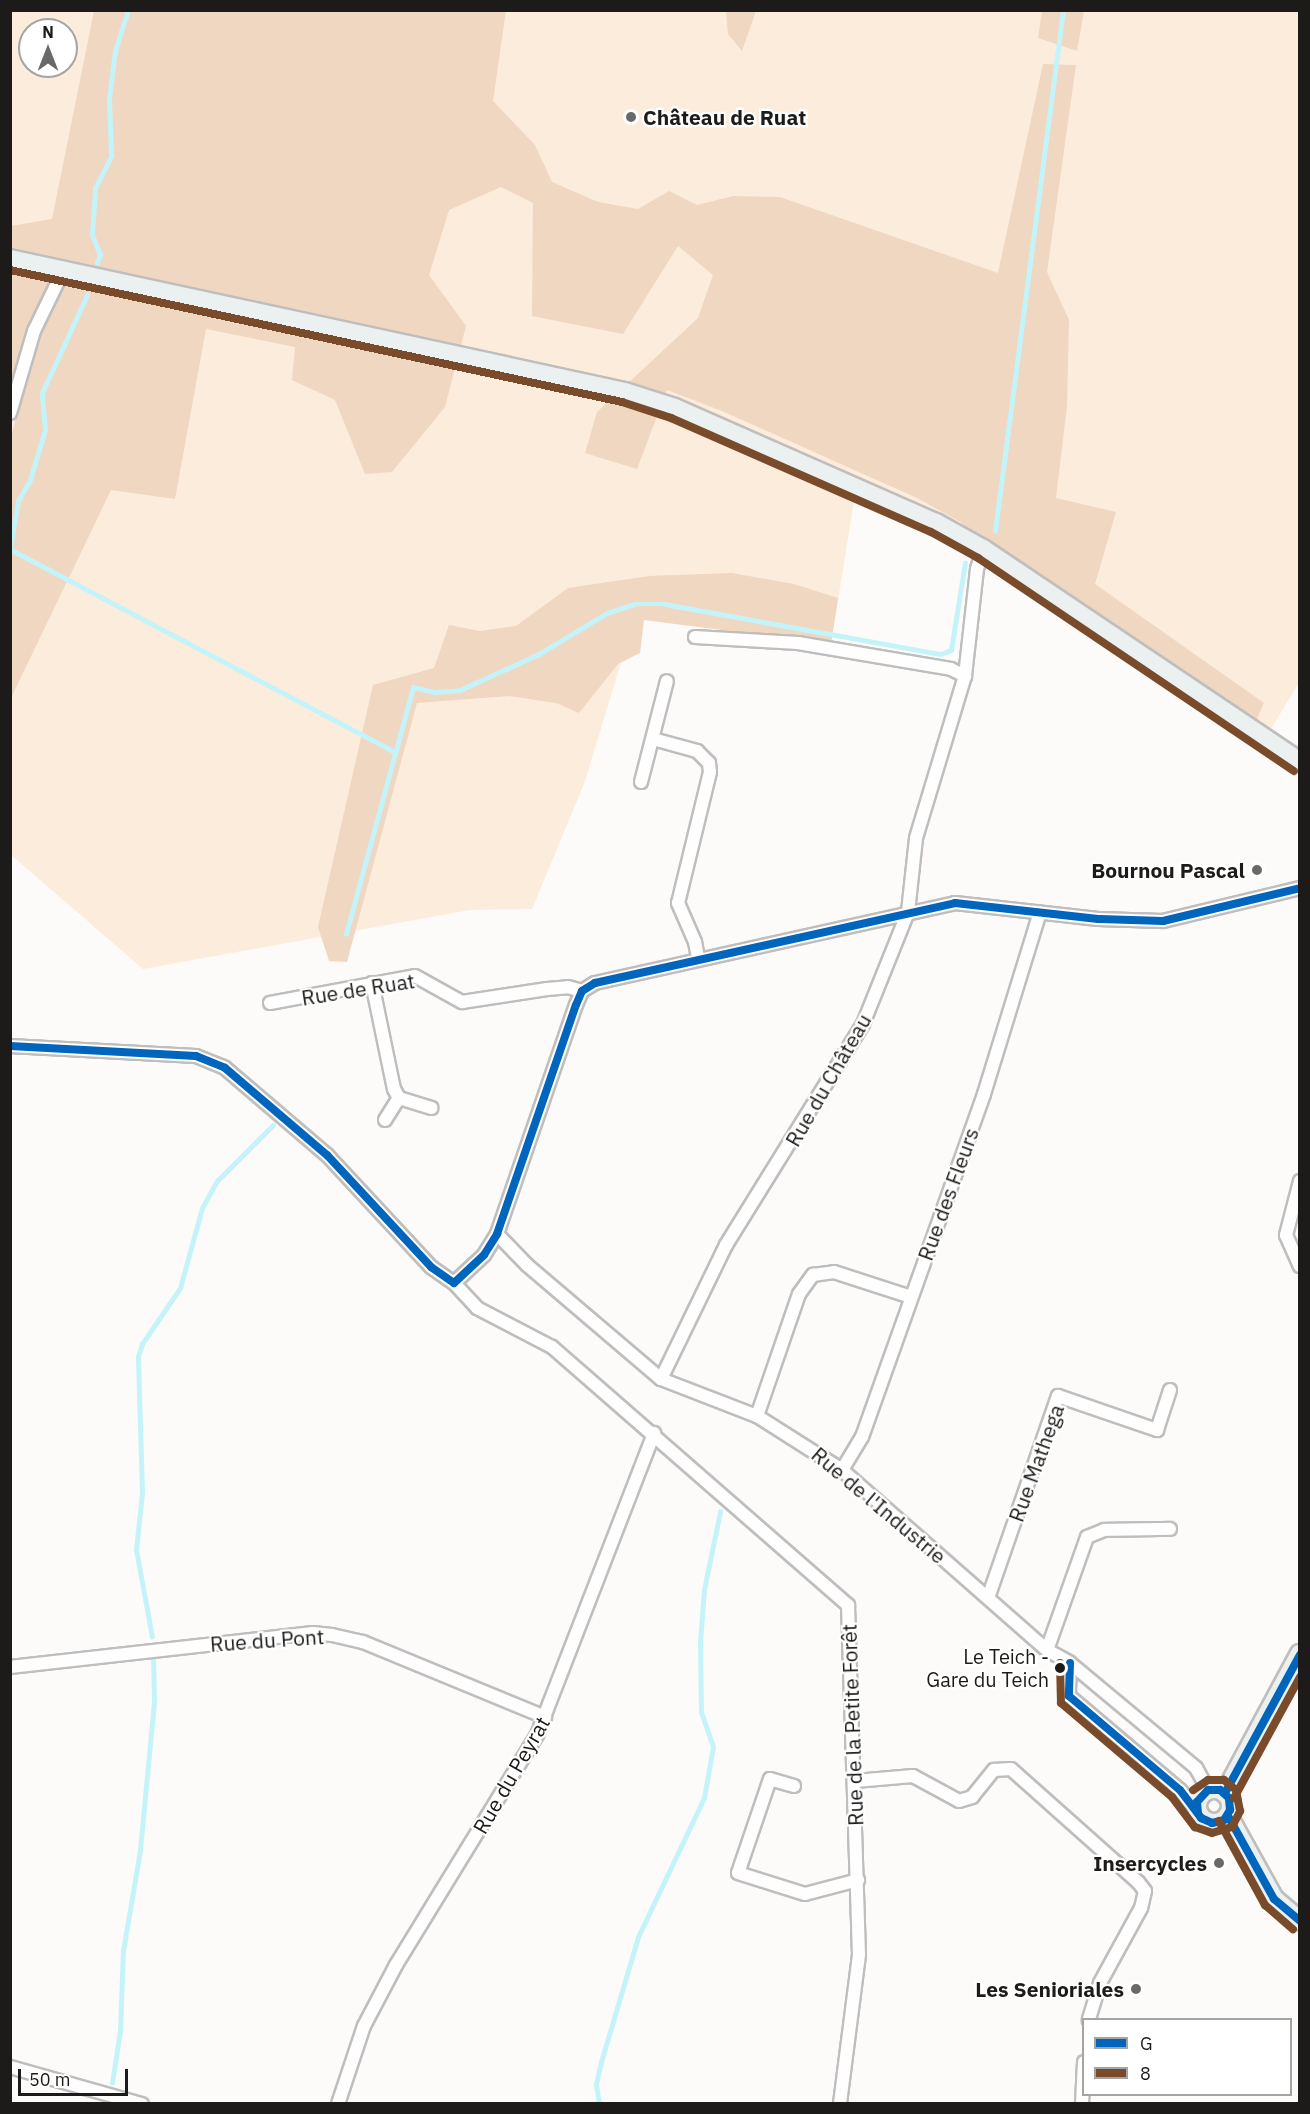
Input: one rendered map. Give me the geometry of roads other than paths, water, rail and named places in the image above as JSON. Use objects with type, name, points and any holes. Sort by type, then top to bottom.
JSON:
[{"type":"main road","points":[[10,259],[649,399],[927,519],[983,549],[1299,762]]},
{"type":"main road","points":[[1228,1816],[1212,1823],[1198,1813],[1197,1802],[1216,1792],[1299,1654]]},
{"type":"main road","points":[[1216,1792],[1231,1804],[1228,1816],[1274,1899],[1299,1922]]},
{"type":"street","points":[[10,414],[34,331],[63,271]]},
{"type":"street","name":"Rue du Château","points":[[661,1379],[726,1245],[863,1024],[908,912],[916,838],[965,676],[976,569],[983,549]]},
{"type":"street","points":[[695,637],[798,643],[951,669],[965,676]]},
{"type":"street","points":[[641,782],[667,681]]},
{"type":"street","points":[[652,739],[697,751],[709,763],[710,772],[678,903],[695,942],[698,958]]},
{"type":"street","points":[[454,1283],[484,1256],[497,1234],[582,992],[606,979],[908,912],[966,903],[1098,920],[1163,921],[1299,888]]},
{"type":"street","name":"Rue des Fleurs","points":[[842,1470],[862,1437],[984,1094],[1040,912]]},
{"type":"street","name":"Rue de Ruat","points":[[270,1003],[372,983],[420,977],[462,1002],[568,987],[582,992]]},
{"type":"street","points":[[372,983],[391,1078],[399,1098]]},
{"type":"street","name":"Rue de la Petite Forêt","points":[[10,1046],[186,1055],[225,1068],[327,1155],[431,1267],[454,1283],[477,1308],[552,1347],[654,1433],[848,1605],[859,1955],[840,2103]]},
{"type":"street","points":[[399,1098],[431,1108]]},
{"type":"street","points":[[385,1120],[399,1098]]},
{"type":"street","points":[[1299,1181],[1287,1235],[1299,1266]]},
{"type":"street","name":"Rue de l'Industrie","points":[[497,1234],[526,1265],[661,1379],[757,1416],[842,1470],[1047,1650],[1070,1663],[1196,1768],[1216,1792]]},
{"type":"street","points":[[757,1416],[798,1294],[813,1275],[834,1272],[911,1297]]},
{"type":"street","name":"Rue Mathega","points":[[988,1598],[1058,1396],[1157,1430],[1170,1390]]},
{"type":"street","name":"Rue du Peyrat","points":[[338,2103],[364,2026],[396,1965],[488,1817],[545,1717],[654,1433]]},
{"type":"street","points":[[1047,1650],[1087,1537],[1104,1530],[1170,1529]]},
{"type":"street","name":"Rue du Pont","points":[[10,1667],[323,1634],[363,1642],[545,1717]]},
{"type":"street","points":[[1070,1663],[1069,1696],[1180,1790],[1198,1813]]},
{"type":"street","points":[[855,1781],[914,1776],[959,1801],[972,1797],[994,1770],[1011,1768],[1138,1882],[1145,1891],[1141,1908],[1100,1983],[1089,2018]]},
{"type":"street","points":[[794,1786],[770,1779],[738,1874],[805,1894],[858,1880]]},
{"type":"street","points":[[10,2067],[142,2103]]},
{"type":"waterway","points":[[97,263],[100,255],[92,235],[95,188],[111,156],[109,99],[115,51],[128,10]]},
{"type":"waterway","points":[[995,531],[1063,10]]},
{"type":"waterway","points":[[10,548],[18,501],[30,480],[45,430],[42,393],[87,295]]},
{"type":"waterway","points":[[10,549],[395,752]]},
{"type":"waterway","points":[[346,934],[413,687],[434,692],[460,690],[539,654],[607,613],[635,604],[665,604],[941,654],[951,650],[965,563]]},
{"type":"waterway","points":[[152,1637],[136,1550],[142,1493],[138,1357],[142,1344],[180,1288],[202,1208],[217,1181],[273,1125]]},
{"type":"waterway","points":[[599,2104],[596,2084],[601,2062],[638,1937],[704,1798],[713,1747],[701,1713],[700,1642],[704,1590],[720,1512]]},
{"type":"waterway","points":[[112,2083],[120,2031],[123,1951],[140,1850],[154,1701],[153,1657]]},
{"type":"place","name":"Château de Ruat","points":[[631,117]]},
{"type":"place","name":"Bournou Pascal","points":[[1257,870]]},
{"type":"place","name":"Le Teich - Gare du Teich","points":[[1060,1668]]},
{"type":"place","name":"Insercycles","points":[[1219,1863]]},
{"type":"place","name":"Les Senioriales","points":[[1136,1989]]}]
